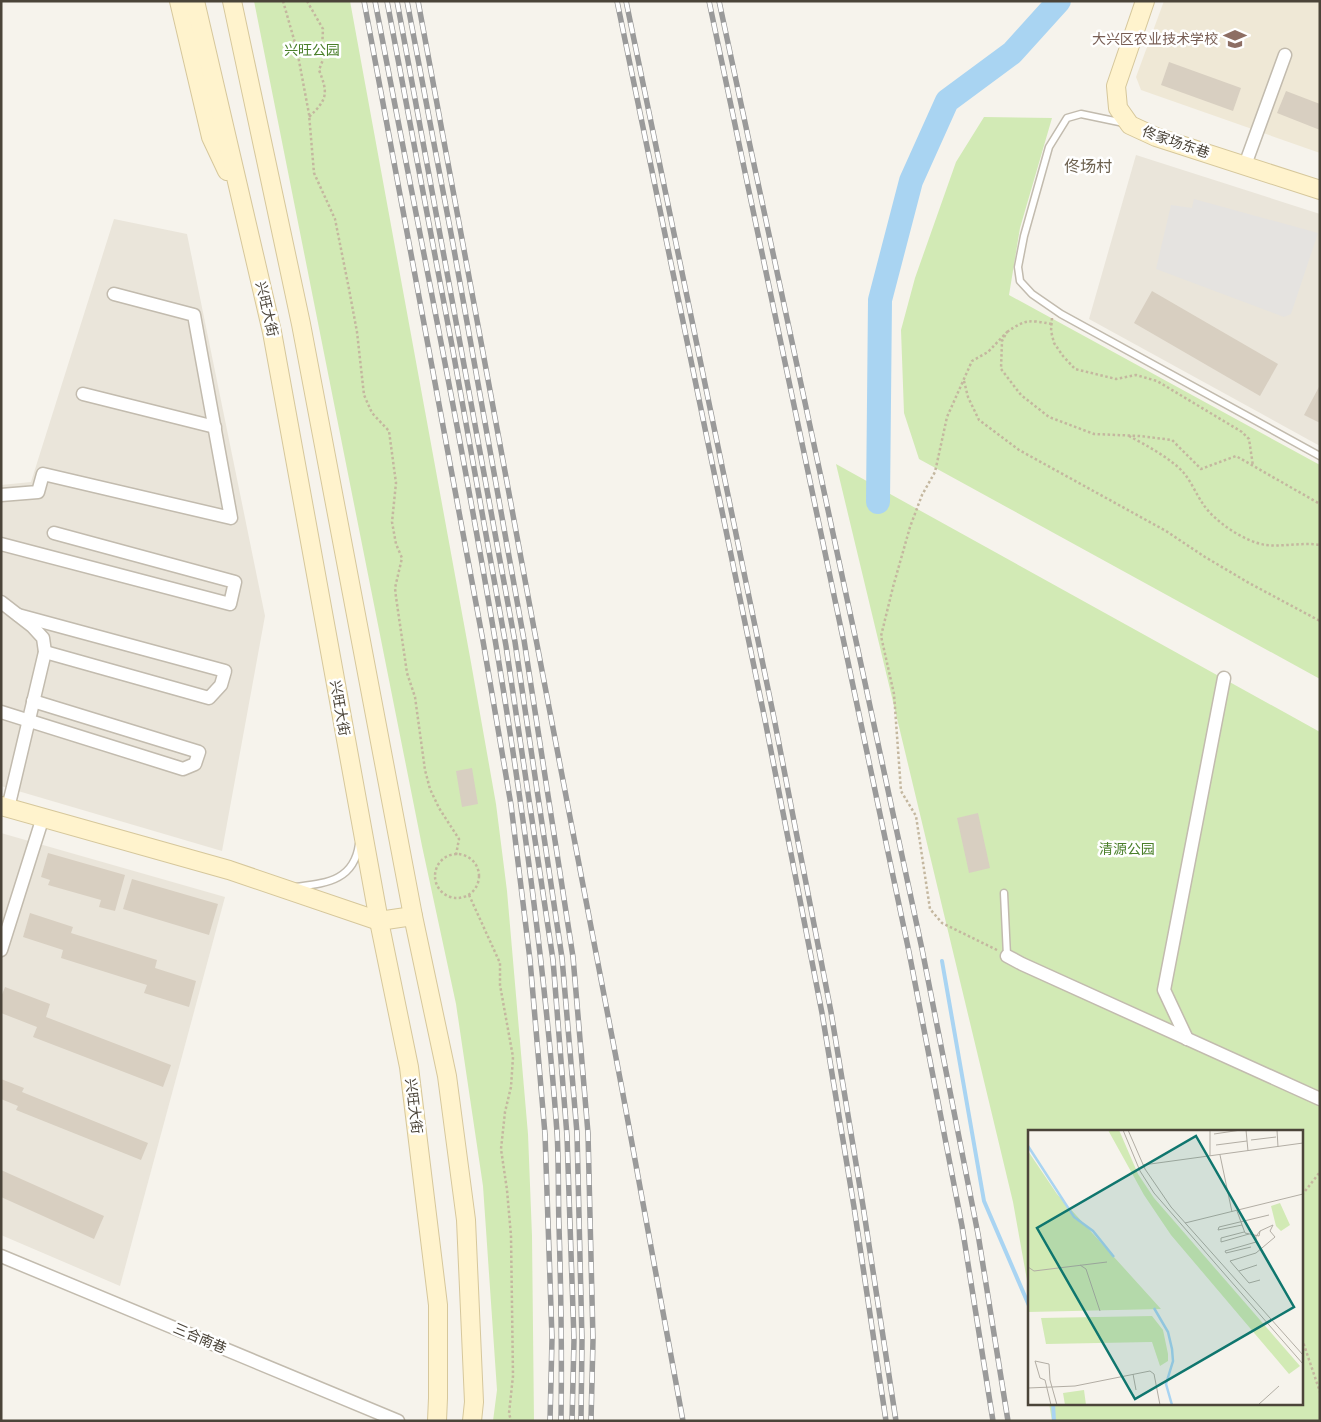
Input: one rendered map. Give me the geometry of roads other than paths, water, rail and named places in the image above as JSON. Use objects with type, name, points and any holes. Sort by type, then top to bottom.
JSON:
[{"type":"main road","points":[[178,1],[211,137],[241,198]]},
{"type":"main road","name":"兴旺大街","points":[[195,1],[272,332],[379,922],[409,1067],[438,1305],[437,1421]]},
{"type":"main road","points":[[232,1],[301,324],[413,916],[446,1076],[466,1220],[474,1402],[472,1421]]},
{"type":"main road","name":"佟家场东巷","points":[[1145,1],[1116,86],[1118,108],[1130,125],[1156,137],[1320,190]]},
{"type":"main road","points":[[5,806],[229,870],[379,922],[413,916]]},
{"type":"street","points":[[1244,165],[1285,55]]},
{"type":"street","points":[[1,495],[38,492],[43,474],[232,518],[194,315],[114,294]]},
{"type":"street","points":[[82,394],[215,427]]},
{"type":"street","points":[[1,544],[230,604],[235,582],[54,533]]},
{"type":"street","points":[[1,602],[44,638],[45,652],[34,701],[5,806]]},
{"type":"street","points":[[18,615],[225,671],[221,685],[209,698],[45,652]]},
{"type":"street","points":[[1187,1039],[1164,990],[1224,678]]},
{"type":"street","points":[[1,712],[183,769],[195,764],[199,752],[34,701]]},
{"type":"street","points":[[1,950],[43,817]]},
{"type":"street","points":[[1008,956],[1320,1099]]},
{"type":"street","name":"三合南巷","points":[[1,1256],[398,1421]]},
{"type":"lane","points":[[1130,125],[1081,114],[1067,118],[1048,147],[1024,236],[1018,268],[1020,281],[1032,294],[1056,310],[1320,456]]},
{"type":"lane","points":[[283,888],[326,883],[341,877],[351,866],[358,849],[362,825]]},
{"type":"lane","points":[[1004,893],[1008,956]]},
{"type":"waterway","points":[[878,502],[880,300],[911,181],[947,101],[1012,53],[1059,1]]},
{"type":"waterway","points":[[942,961],[984,1201],[1028,1303]]},
{"type":"waterway","points":[[1053,1404],[1054,1421]]},
{"type":"railway","points":[[364,1],[483,641],[511,805],[530,960],[545,1134],[552,1338],[550,1421]]},
{"type":"railway","points":[[375,1],[482,564],[527,847],[544,989],[557,1132],[561,1421]]},
{"type":"railway","points":[[387,1],[506,646],[553,960],[567,1136],[574,1340],[572,1421]]},
{"type":"railway","points":[[397,1],[515,642],[562,958],[577,1133],[582,1340],[581,1421]]},
{"type":"railway","points":[[407,1],[524,640],[573,957],[588,1133],[593,1340],[591,1421]]},
{"type":"railway","points":[[418,1],[683,1421]]},
{"type":"railway","points":[[617,1],[765,720],[822,1013],[854,1207],[886,1421]]},
{"type":"railway","points":[[626,1],[774,718],[831,1012],[896,1421]]},
{"type":"railway","points":[[709,1],[909,952],[962,1226],[993,1421]]},
{"type":"railway","points":[[719,1],[922,949],[978,1234],[1008,1421]]},
{"type":"place","name":"大兴区农业技术学校","points":[[1235,39]]},
{"type":"district","name":"佟场村","points":[[1088,166]]},
{"type":"park label","name":"兴旺公园","points":[[312,50]]},
{"type":"park label","name":"清源公园","points":[[1127,849]]}]
